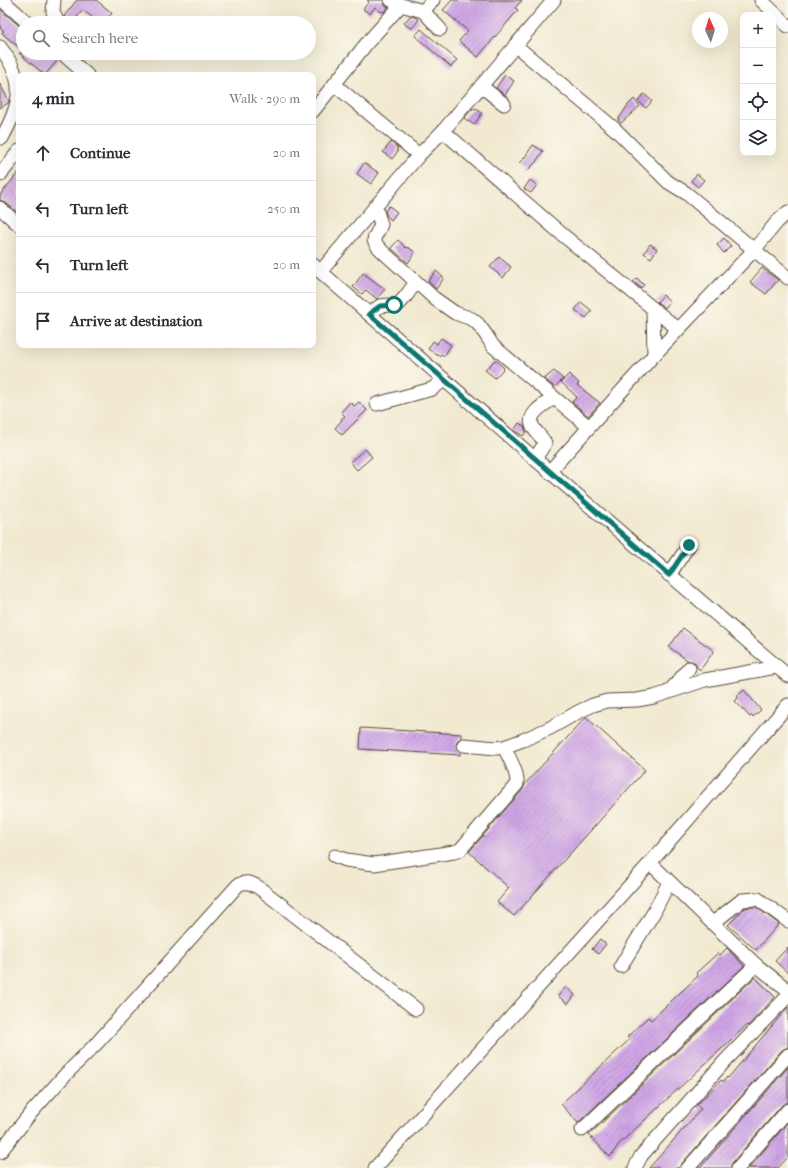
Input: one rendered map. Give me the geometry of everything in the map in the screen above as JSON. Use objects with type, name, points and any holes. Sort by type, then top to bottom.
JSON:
[{"type":"street","points":[[2,0],[20,16]]},
{"type":"street","points":[[54,0],[53,12],[55,16]]},
{"type":"street","points":[[423,11],[433,0]]},
{"type":"street","points":[[554,0],[443,131],[317,268],[550,472],[788,676]]},
{"type":"street","points":[[762,0],[788,26]]},
{"type":"street","points":[[316,107],[367,43],[396,2],[423,11],[440,29]]},
{"type":"street","points":[[515,45],[616,130],[668,182],[686,193],[788,278]]},
{"type":"street","points":[[0,47],[12,65],[16,76]]},
{"type":"street","points":[[70,60],[83,72]]},
{"type":"street","points":[[335,85],[420,155]]},
{"type":"street","points":[[481,86],[504,104]]},
{"type":"street","points":[[2,138],[16,109]]},
{"type":"street","points":[[443,131],[564,236],[678,329]]},
{"type":"street","points":[[0,175],[16,156]]},
{"type":"street","points":[[375,206],[381,224],[374,237],[375,244],[435,299],[455,313],[472,319],[478,324],[493,346],[589,427]]},
{"type":"street","points":[[0,208],[16,222]]},
{"type":"street","points":[[550,472],[654,355],[788,212]]},
{"type":"street","points":[[369,314],[380,306],[399,304],[416,282]]},
{"type":"street","points":[[653,309],[654,355]]},
{"type":"street","points":[[377,404],[432,389],[444,380]]},
{"type":"street","points":[[535,459],[545,443],[532,426],[531,421],[533,415],[538,409],[554,398]]},
{"type":"street","points":[[669,575],[689,545]]},
{"type":"street","points":[[464,745],[496,748],[504,747],[550,728],[593,705],[607,702],[646,699],[666,694],[705,680],[776,667]]},
{"type":"street","points":[[666,694],[689,668]]},
{"type":"street","points":[[375,1168],[650,863],[788,705]]},
{"type":"street","points":[[335,856],[346,860],[374,864],[460,850],[517,784],[513,766],[504,747]]},
{"type":"street","points":[[650,863],[756,965],[788,990]]},
{"type":"street","points":[[0,1152],[30,1114],[65,1075],[97,1043],[238,885],[243,882],[249,882],[258,887],[416,1009]]},
{"type":"street","points":[[621,966],[654,912],[669,882]]},
{"type":"street","points":[[713,923],[742,900],[752,899],[758,899],[788,921]]},
{"type":"street","points":[[582,1130],[756,965]]},
{"type":"street","points":[[635,1168],[641,1156],[715,1072],[788,996]]},
{"type":"street","points":[[688,1168],[788,1055]]},
{"type":"street","points":[[738,1168],[788,1110]]},
{"type":"building","points":[[77,0],[96,0],[112,13],[110,16],[90,16],[83,10],[78,16],[64,16]]},
{"type":"building","points":[[367,0],[383,0],[385,5],[388,7],[384,12],[381,12],[375,7],[370,14],[363,9],[369,2]]},
{"type":"building","points":[[452,0],[522,0],[515,8],[518,10],[478,57],[459,41],[468,31],[443,10]]},
{"type":"building","points":[[0,9],[16,23],[16,45],[2,33],[4,31],[0,28]]},
{"type":"building","points":[[410,16],[419,20],[411,29],[404,23]]},
{"type":"building","points":[[421,29],[457,60],[451,67],[415,36]]},
{"type":"building","points":[[27,60],[58,60],[48,72],[41,72]]},
{"type":"building","points":[[505,75],[514,81],[505,95],[496,88]]},
{"type":"building","points":[[0,84],[9,101],[0,108]]},
{"type":"building","points":[[644,94],[652,101],[646,108],[638,101]]},
{"type":"building","points":[[634,99],[640,106],[621,123],[618,120]]},
{"type":"building","points":[[475,108],[482,113],[474,125],[464,118],[472,109]]},
{"type":"building","points":[[391,142],[398,148],[396,149],[398,151],[392,159],[383,152]]},
{"type":"building","points":[[533,145],[543,151],[536,162],[527,171],[519,163]]},
{"type":"building","points":[[364,163],[379,173],[371,184],[357,174]]},
{"type":"building","points":[[697,174],[704,180],[698,187],[691,181]]},
{"type":"building","points":[[16,176],[16,211],[5,202],[0,200],[0,195]]},
{"type":"building","points":[[530,180],[537,185],[531,193],[524,189]]},
{"type":"building","points":[[389,206],[397,212],[391,220],[385,211]]},
{"type":"building","points":[[724,238],[731,246],[724,253],[717,245]]},
{"type":"building","points":[[398,240],[406,248],[407,247],[415,252],[408,263],[391,248]]},
{"type":"building","points":[[650,244],[657,249],[651,258],[644,253]]},
{"type":"building","points":[[499,257],[511,267],[503,278],[490,267]]},
{"type":"building","points":[[762,268],[778,280],[766,294],[750,282]]},
{"type":"building","points":[[436,271],[444,278],[436,289],[428,281]]},
{"type":"building","points":[[363,273],[385,289],[377,299],[366,290],[362,294],[353,287]]},
{"type":"building","points":[[637,278],[644,285],[641,288],[633,282]]},
{"type":"building","points":[[663,295],[670,301],[665,308],[657,302]]},
{"type":"building","points":[[581,302],[592,311],[586,318],[575,310]]},
{"type":"building","points":[[441,338],[451,345],[444,356],[441,354],[439,356],[428,349],[433,341],[437,344]]},
{"type":"building","points":[[495,360],[504,368],[495,378],[485,370]]},
{"type":"building","points":[[554,371],[563,379],[555,387],[544,379]]},
{"type":"building","points":[[569,374],[579,383],[577,385],[600,403],[588,416],[572,402],[577,397],[561,382]]},
{"type":"building","points":[[350,402],[354,406],[359,402],[367,410],[342,435],[335,428],[345,416],[341,412]]},
{"type":"building","points":[[519,423],[524,426],[526,432],[523,436],[514,430]]},
{"type":"building","points":[[365,449],[372,457],[357,470],[350,462]]},
{"type":"building","points":[[683,628],[714,651],[700,670],[694,662],[687,660],[669,647]]},
{"type":"building","points":[[744,690],[761,710],[753,717],[752,715],[750,717],[735,701],[738,698],[737,696]]},
{"type":"building","points":[[586,717],[645,770],[514,916],[497,902],[509,888],[469,852],[523,789],[525,784]]},
{"type":"building","points":[[361,728],[461,734],[461,738],[458,740],[456,745],[460,755],[360,749]]},
{"type":"building","points":[[756,907],[779,924],[756,950],[728,925],[745,908]]},
{"type":"building","points":[[600,939],[606,944],[598,954],[592,949]]},
{"type":"building","points":[[788,947],[788,973],[775,961]]},
{"type":"building","points":[[727,948],[744,966],[578,1123],[561,1104],[630,1039],[627,1037],[648,1017],[651,1020],[698,976],[696,973],[718,953],[720,955]]},
{"type":"building","points":[[755,977],[775,997],[748,1026],[747,1025],[619,1144],[610,1157],[589,1135]]},
{"type":"building","points":[[566,987],[575,995],[568,1004],[558,996]]},
{"type":"building","points":[[788,1007],[788,1047],[782,1050],[678,1168],[649,1168],[701,1109],[697,1105],[721,1080],[723,1082],[727,1077],[728,1078]]},
{"type":"building","points":[[788,1067],[788,1102],[782,1105],[732,1163],[730,1168],[700,1168]]},
{"type":"building","points":[[788,1122],[788,1157],[778,1168],[749,1168]]},
{"type":"route","points":[[394,305],[380,306],[369,314],[669,575],[689,545]]}]
